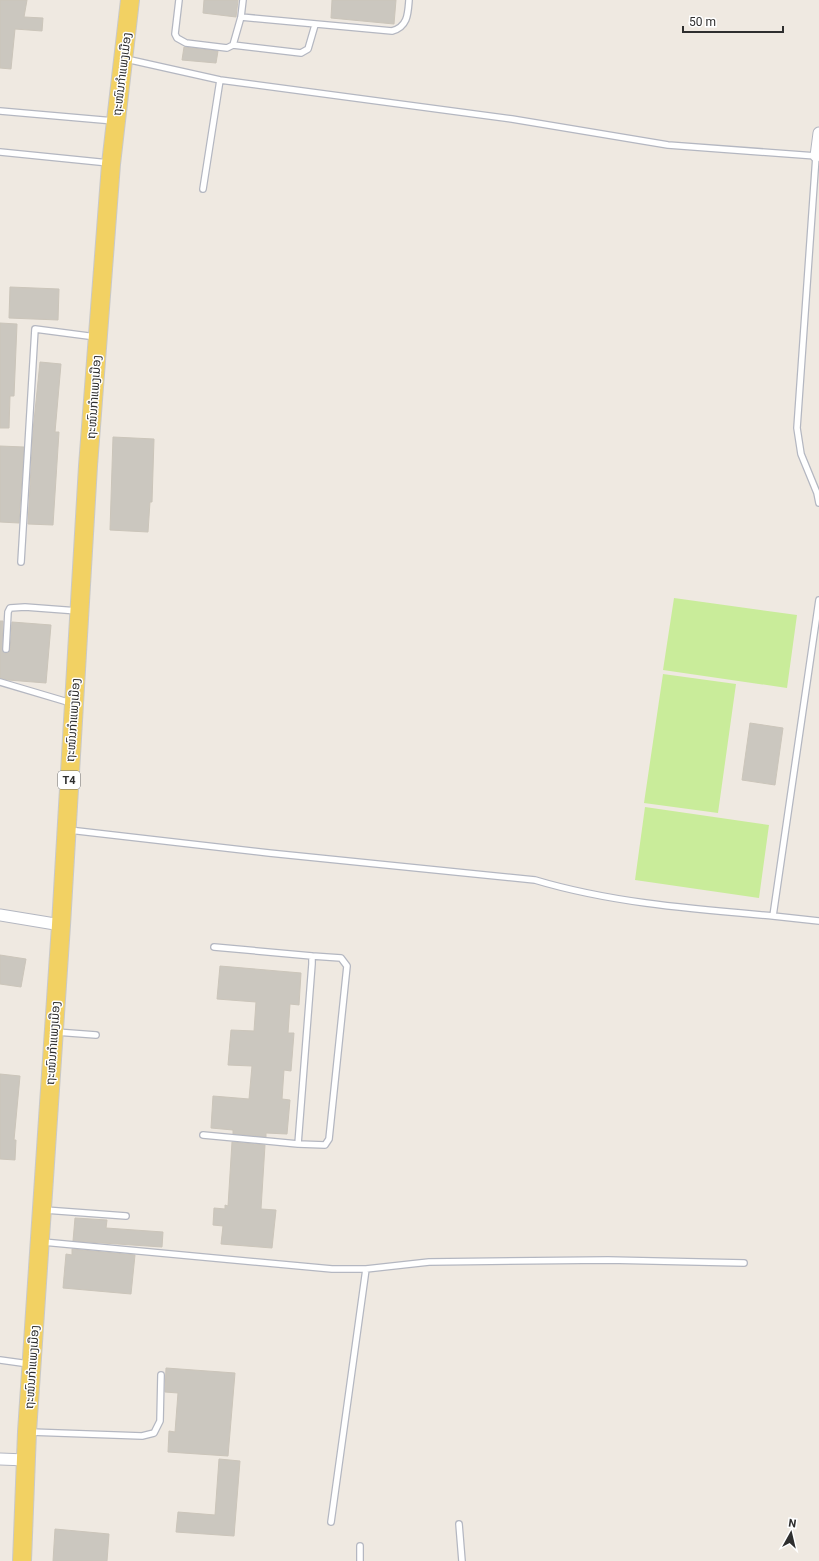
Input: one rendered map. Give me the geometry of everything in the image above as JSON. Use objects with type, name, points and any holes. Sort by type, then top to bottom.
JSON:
[{"type":"main road","name":"ຖະໜົນກຳແພງເມືອງ","points":[[22,1561],[27,1432],[61,925],[88,466],[111,164],[130,0]]},
{"type":"street","points":[[816,156],[819,133]]},
{"type":"street","points":[[0,916],[61,925]]},
{"type":"street","points":[[0,1459],[26,1460]]},
{"type":"lane","points":[[179,0],[175,34],[177,38],[186,43],[228,48],[233,45],[301,53],[308,49],[315,24]]},
{"type":"lane","points":[[233,45],[241,17],[243,0]]},
{"type":"lane","points":[[241,17],[392,31],[398,30],[407,19],[409,0]]},
{"type":"lane","points":[[123,59],[220,80],[512,119],[668,145],[816,156],[797,428],[802,454],[819,503]]},
{"type":"lane","points":[[203,189],[220,80]]},
{"type":"lane","points":[[0,111],[116,122]]},
{"type":"lane","points":[[0,152],[111,164]]},
{"type":"lane","points":[[21,562],[35,329],[98,338]]},
{"type":"lane","points":[[773,916],[819,600]]},
{"type":"lane","points":[[6,649],[8,612],[10,608],[25,607],[80,611]]},
{"type":"lane","points":[[0,682],[74,704]]},
{"type":"lane","points":[[66,830],[277,854],[535,880],[568,890],[596,896],[669,906],[819,921]]},
{"type":"lane","points":[[203,1135],[298,1144],[325,1145],[329,1139],[347,966],[341,958],[214,947]]},
{"type":"lane","points":[[298,1144],[312,956]]},
{"type":"lane","points":[[54,1032],[96,1034]]},
{"type":"lane","points":[[43,1209],[126,1216]]},
{"type":"lane","points":[[40,1242],[332,1269],[366,1269],[429,1262],[608,1260],[744,1263]]},
{"type":"lane","points":[[330,1522],[366,1269]]},
{"type":"lane","points":[[0,1360],[32,1364]]},
{"type":"lane","points":[[27,1432],[142,1436],[154,1433],[160,1421],[161,1375]]},
{"type":"lane","points":[[459,1524],[462,1561]]},
{"type":"lane","points":[[360,1546],[360,1561]]},
{"type":"green space","points":[[674,598],[797,615],[787,688],[663,670]]},
{"type":"green space","points":[[663,674],[736,684],[718,813],[644,803]]},
{"type":"green space","points":[[645,807],[769,825],[759,898],[635,880]]},
{"type":"building","points":[[0,0],[27,0],[24,17],[43,18],[42,31],[15,29],[11,69],[0,68]]},
{"type":"building","points":[[204,0],[238,0],[236,17],[203,13]]},
{"type":"building","points":[[332,0],[396,0],[394,24],[331,18]]},
{"type":"building","points":[[184,47],[218,51],[216,63],[182,60]]},
{"type":"building","points":[[10,287],[59,289],[58,320],[9,318]]},
{"type":"building","points":[[0,323],[17,324],[14,396],[10,396],[9,428],[0,428]]},
{"type":"building","points":[[40,362],[61,364],[55,432],[59,432],[53,525],[28,524],[33,431]]},
{"type":"building","points":[[113,437],[154,439],[152,502],[150,502],[148,532],[110,530]]},
{"type":"building","points":[[0,446],[24,447],[19,523],[0,522]]},
{"type":"building","points":[[0,621],[3,621],[2,649],[5,653],[8,653],[10,650],[12,622],[51,625],[46,683],[0,678]]},
{"type":"building","points":[[750,723],[783,728],[775,785],[742,780]]},
{"type":"building","points":[[0,955],[26,959],[21,987],[0,984]]},
{"type":"building","points":[[220,966],[301,973],[299,1005],[290,1004],[288,1033],[294,1033],[291,1071],[284,1070],[282,1099],[290,1100],[287,1134],[266,1133],[266,1137],[233,1134],[233,1130],[211,1128],[213,1096],[249,1099],[252,1066],[228,1065],[231,1030],[254,1031],[256,1002],[217,999]]},
{"type":"building","points":[[0,1074],[20,1076],[14,1140],[16,1140],[15,1160],[0,1159]]},
{"type":"building","points":[[232,1142],[265,1145],[261,1209],[276,1210],[272,1248],[221,1244],[223,1226],[213,1225],[214,1208],[225,1209],[225,1205],[228,1206]]},
{"type":"building","points":[[75,1218],[107,1220],[106,1228],[163,1232],[162,1247],[73,1241]]},
{"type":"building","points":[[72,1249],[135,1255],[131,1294],[63,1288],[66,1254],[72,1255]]},
{"type":"building","points":[[166,1368],[235,1373],[228,1456],[168,1452],[169,1431],[175,1432],[178,1393],[165,1392]]},
{"type":"building","points":[[219,1459],[240,1461],[234,1536],[176,1532],[178,1512],[215,1515]]},
{"type":"building","points":[[55,1529],[109,1534],[107,1561],[53,1561]]}]
